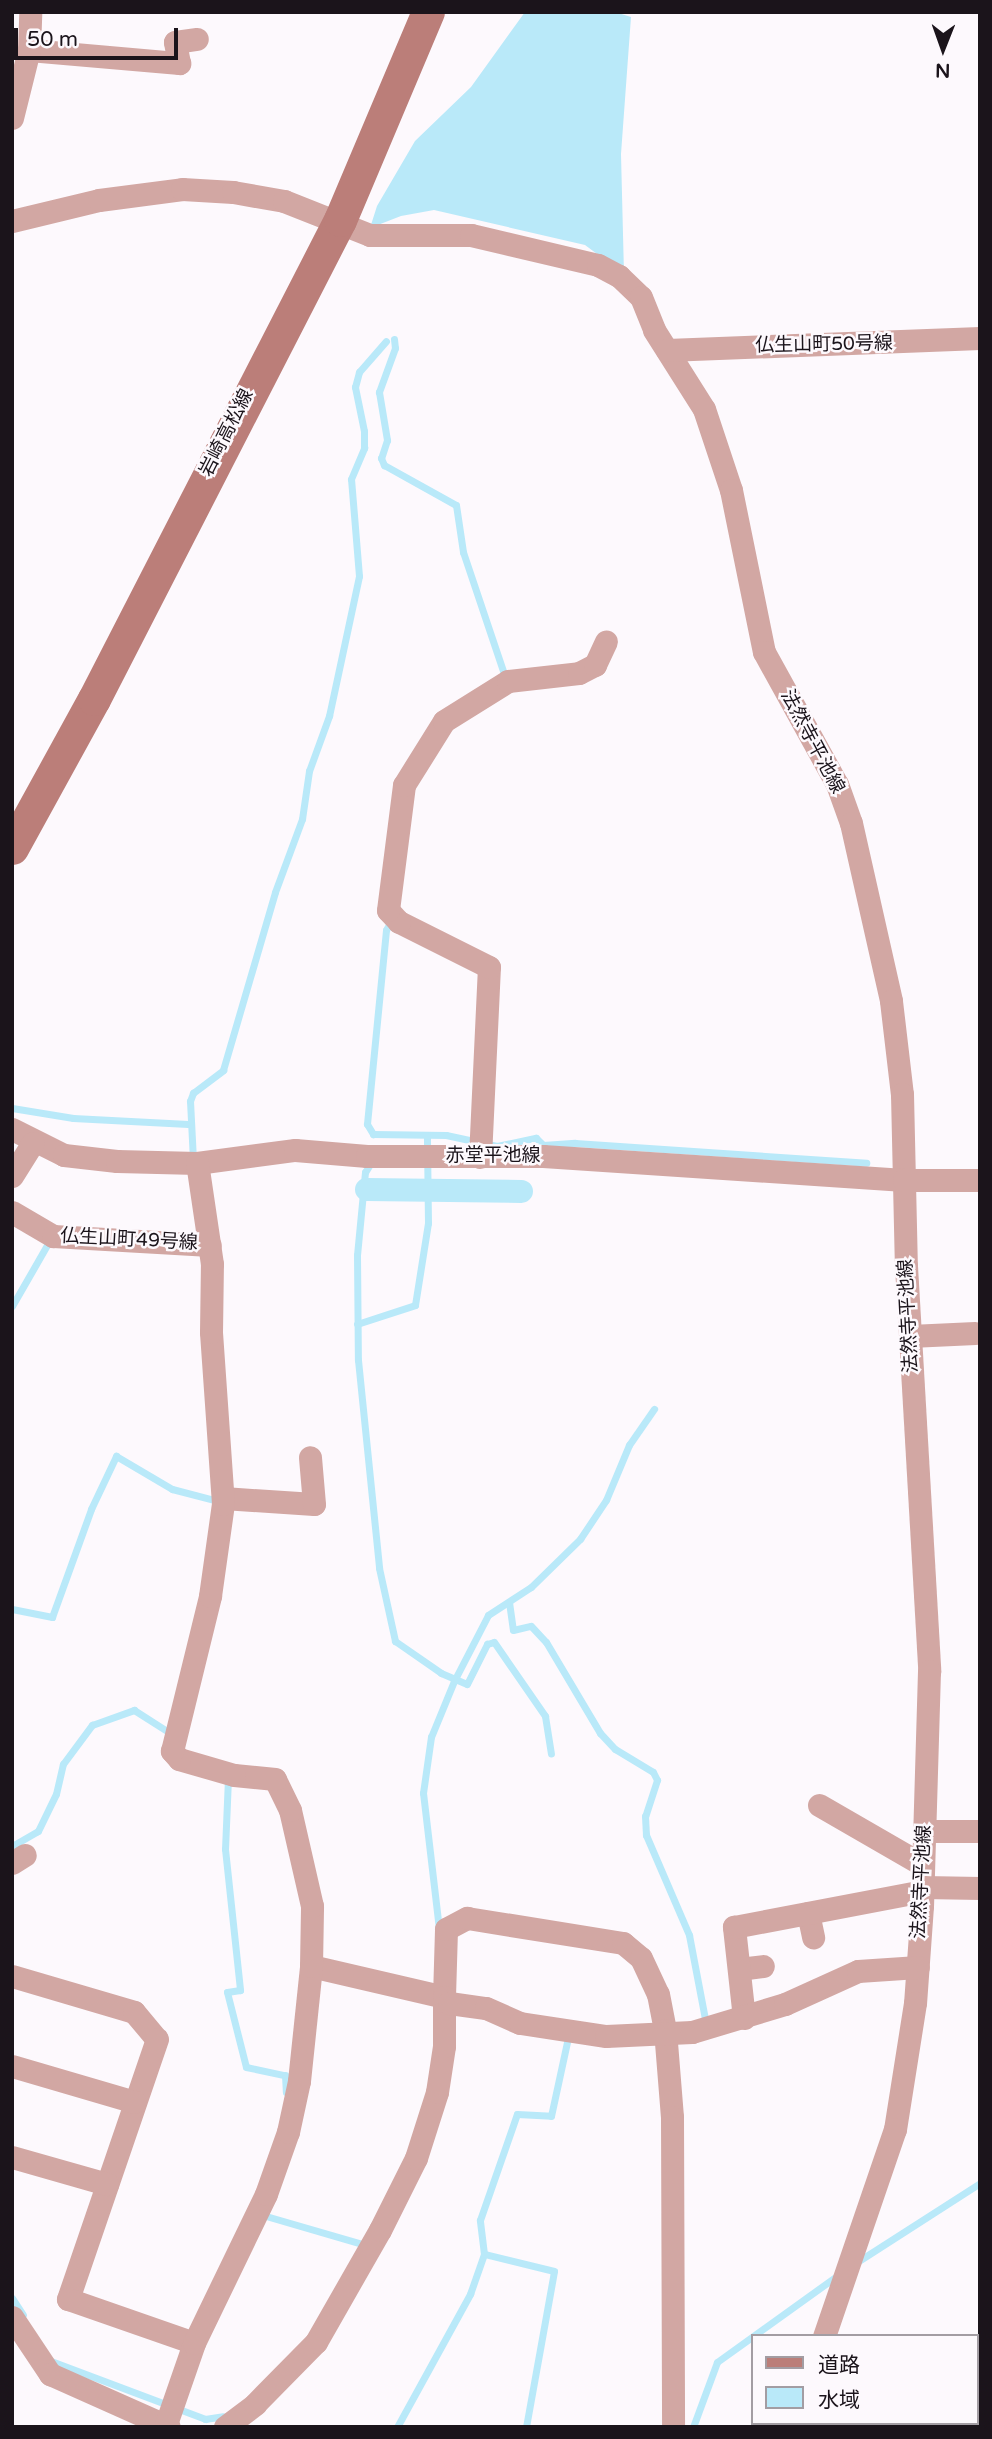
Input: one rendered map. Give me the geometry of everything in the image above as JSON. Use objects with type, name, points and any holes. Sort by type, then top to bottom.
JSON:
[{"type":"main road","name":"岩崎高松線","points":[[12,848],[94,699],[340,220],[428,12]]},
{"type":"street","points":[[12,118],[29,50],[30,12]]},
{"type":"street","points":[[29,50],[179,63],[175,42],[197,39]]},
{"type":"street","name":"法然寺平池線","points":[[12,221],[99,200],[182,189],[284,201],[340,220],[370,235],[471,235],[598,265],[619,276],[641,297],[654,330],[704,409],[731,490],[764,652],[837,785],[851,823],[891,1001],[901,1088],[910,1336],[929,1671],[918,1967],[895,2129],[825,2334]]},
{"type":"street","name":"仏生山町50号線","points":[[667,350],[980,338]]},
{"type":"street","points":[[480,1157],[489,967],[399,922],[388,910],[404,785],[444,721],[508,681],[579,673],[595,665],[606,641]]},
{"type":"street","name":"赤堂平池線","points":[[12,1129],[33,1143],[64,1155],[90,1158],[197,1163],[295,1150],[480,1157],[600,1158],[904,1180],[980,1180]]},
{"type":"street","points":[[12,1175],[33,1143]]},
{"type":"street","points":[[12,2317],[50,2374],[168,2426],[194,2343],[266,2194],[288,2132],[299,2081],[311,1966],[312,1906],[290,1810],[277,1783],[179,1759],[172,1751],[211,1596],[223,1498],[210,1245],[197,1163]]},
{"type":"street","name":"仏生山町49号線","points":[[12,1212],[53,1236],[210,1245]]},
{"type":"street","points":[[910,1336],[975,1333]]},
{"type":"street","points":[[223,1498],[314,1504],[310,1457]]},
{"type":"street","points":[[820,1805],[923,1881]]},
{"type":"street","points":[[924,1831],[980,1831]]},
{"type":"street","points":[[744,2018],[734,1927],[808,1913],[923,1881],[980,1888]]},
{"type":"street","points":[[808,1913],[813,1937]]},
{"type":"street","points":[[225,2427],[256,2404],[316,2342],[386,2218],[416,2158],[437,2092],[446,1929],[457,1920],[565,1932],[623,1943],[636,1951],[658,1994],[666,2032],[672,2117],[673,2427]]},
{"type":"street","points":[[311,1966],[444,1997],[449,2003],[486,2008],[520,2023],[606,2036],[692,2032],[744,2018],[858,1971],[918,1967]]},
{"type":"street","points":[[739,1969],[763,1966]]},
{"type":"street","points":[[12,1976],[134,2012],[157,2039],[68,2299],[194,2343]]},
{"type":"street","points":[[12,2066],[135,2102]]},
{"type":"street","points":[[12,2157],[107,2184]]},
{"type":"water","points":[[525,12],[615,12],[631,17],[621,154],[624,274],[585,245],[434,210],[401,216],[370,228],[377,206],[415,141],[471,87]]},
{"type":"waterway","points":[[394,339],[395,348],[379,392],[387,440],[381,458],[384,465],[456,505],[463,552],[505,677]]},
{"type":"waterway","points":[[193,1160],[190,1101],[193,1093],[223,1070],[275,892],[302,819],[309,771],[329,716],[359,576],[351,479],[364,448],[364,431],[355,387],[359,372],[386,341]]},
{"type":"waterway","points":[[391,921],[386,930],[367,1124],[373,1134],[446,1135],[497,1146],[536,1138],[543,1145],[575,1143],[866,1163]]},
{"type":"waterway","points":[[12,1108],[73,1118],[188,1124]]},
{"type":"waterway","points":[[357,1324],[415,1305],[428,1223],[427,1135]]},
{"type":"waterway","points":[[372,1161],[365,1172],[357,1255],[358,1360],[379,1568],[395,1641],[441,1673],[467,1684],[487,1644],[494,1642],[545,1716],[551,1754]]},
{"type":"waterway","points":[[366,1189],[521,1191]]},
{"type":"waterway","points":[[12,1306],[50,1240]]},
{"type":"waterway","points":[[439,1929],[423,1793],[431,1737],[454,1681],[488,1615],[531,1587],[580,1539],[606,1500],[629,1445],[654,1409]]},
{"type":"waterway","points":[[12,1609],[52,1617],[91,1509],[116,1456],[172,1489],[218,1501]]},
{"type":"waterway","points":[[509,1602],[513,1630],[531,1626],[546,1642],[600,1733],[615,1749],[653,1772],[657,1780],[645,1816],[646,1835],[689,1935],[706,2024]]},
{"type":"waterway","points":[[12,1846],[38,1831],[56,1794],[63,1764],[92,1725],[134,1710],[170,1733]]},
{"type":"waterway","points":[[228,1778],[225,1849],[240,1990],[227,1992],[246,2067],[285,2075],[286,2092]]},
{"type":"waterway","points":[[526,2427],[554,2271],[484,2254],[480,2220],[517,2114],[551,2116],[569,2033]]},
{"type":"waterway","points":[[857,2262],[980,2183]]},
{"type":"waterway","points":[[259,2214],[362,2244]]},
{"type":"waterway","points":[[397,2427],[470,2294],[484,2254]]},
{"type":"waterway","points":[[756,2334],[838,2275]]},
{"type":"waterway","points":[[12,2298],[23,2315]]},
{"type":"waterway","points":[[693,2427],[717,2362],[750,2338]]},
{"type":"waterway","points":[[51,2361],[205,2419],[223,2416]]}]
